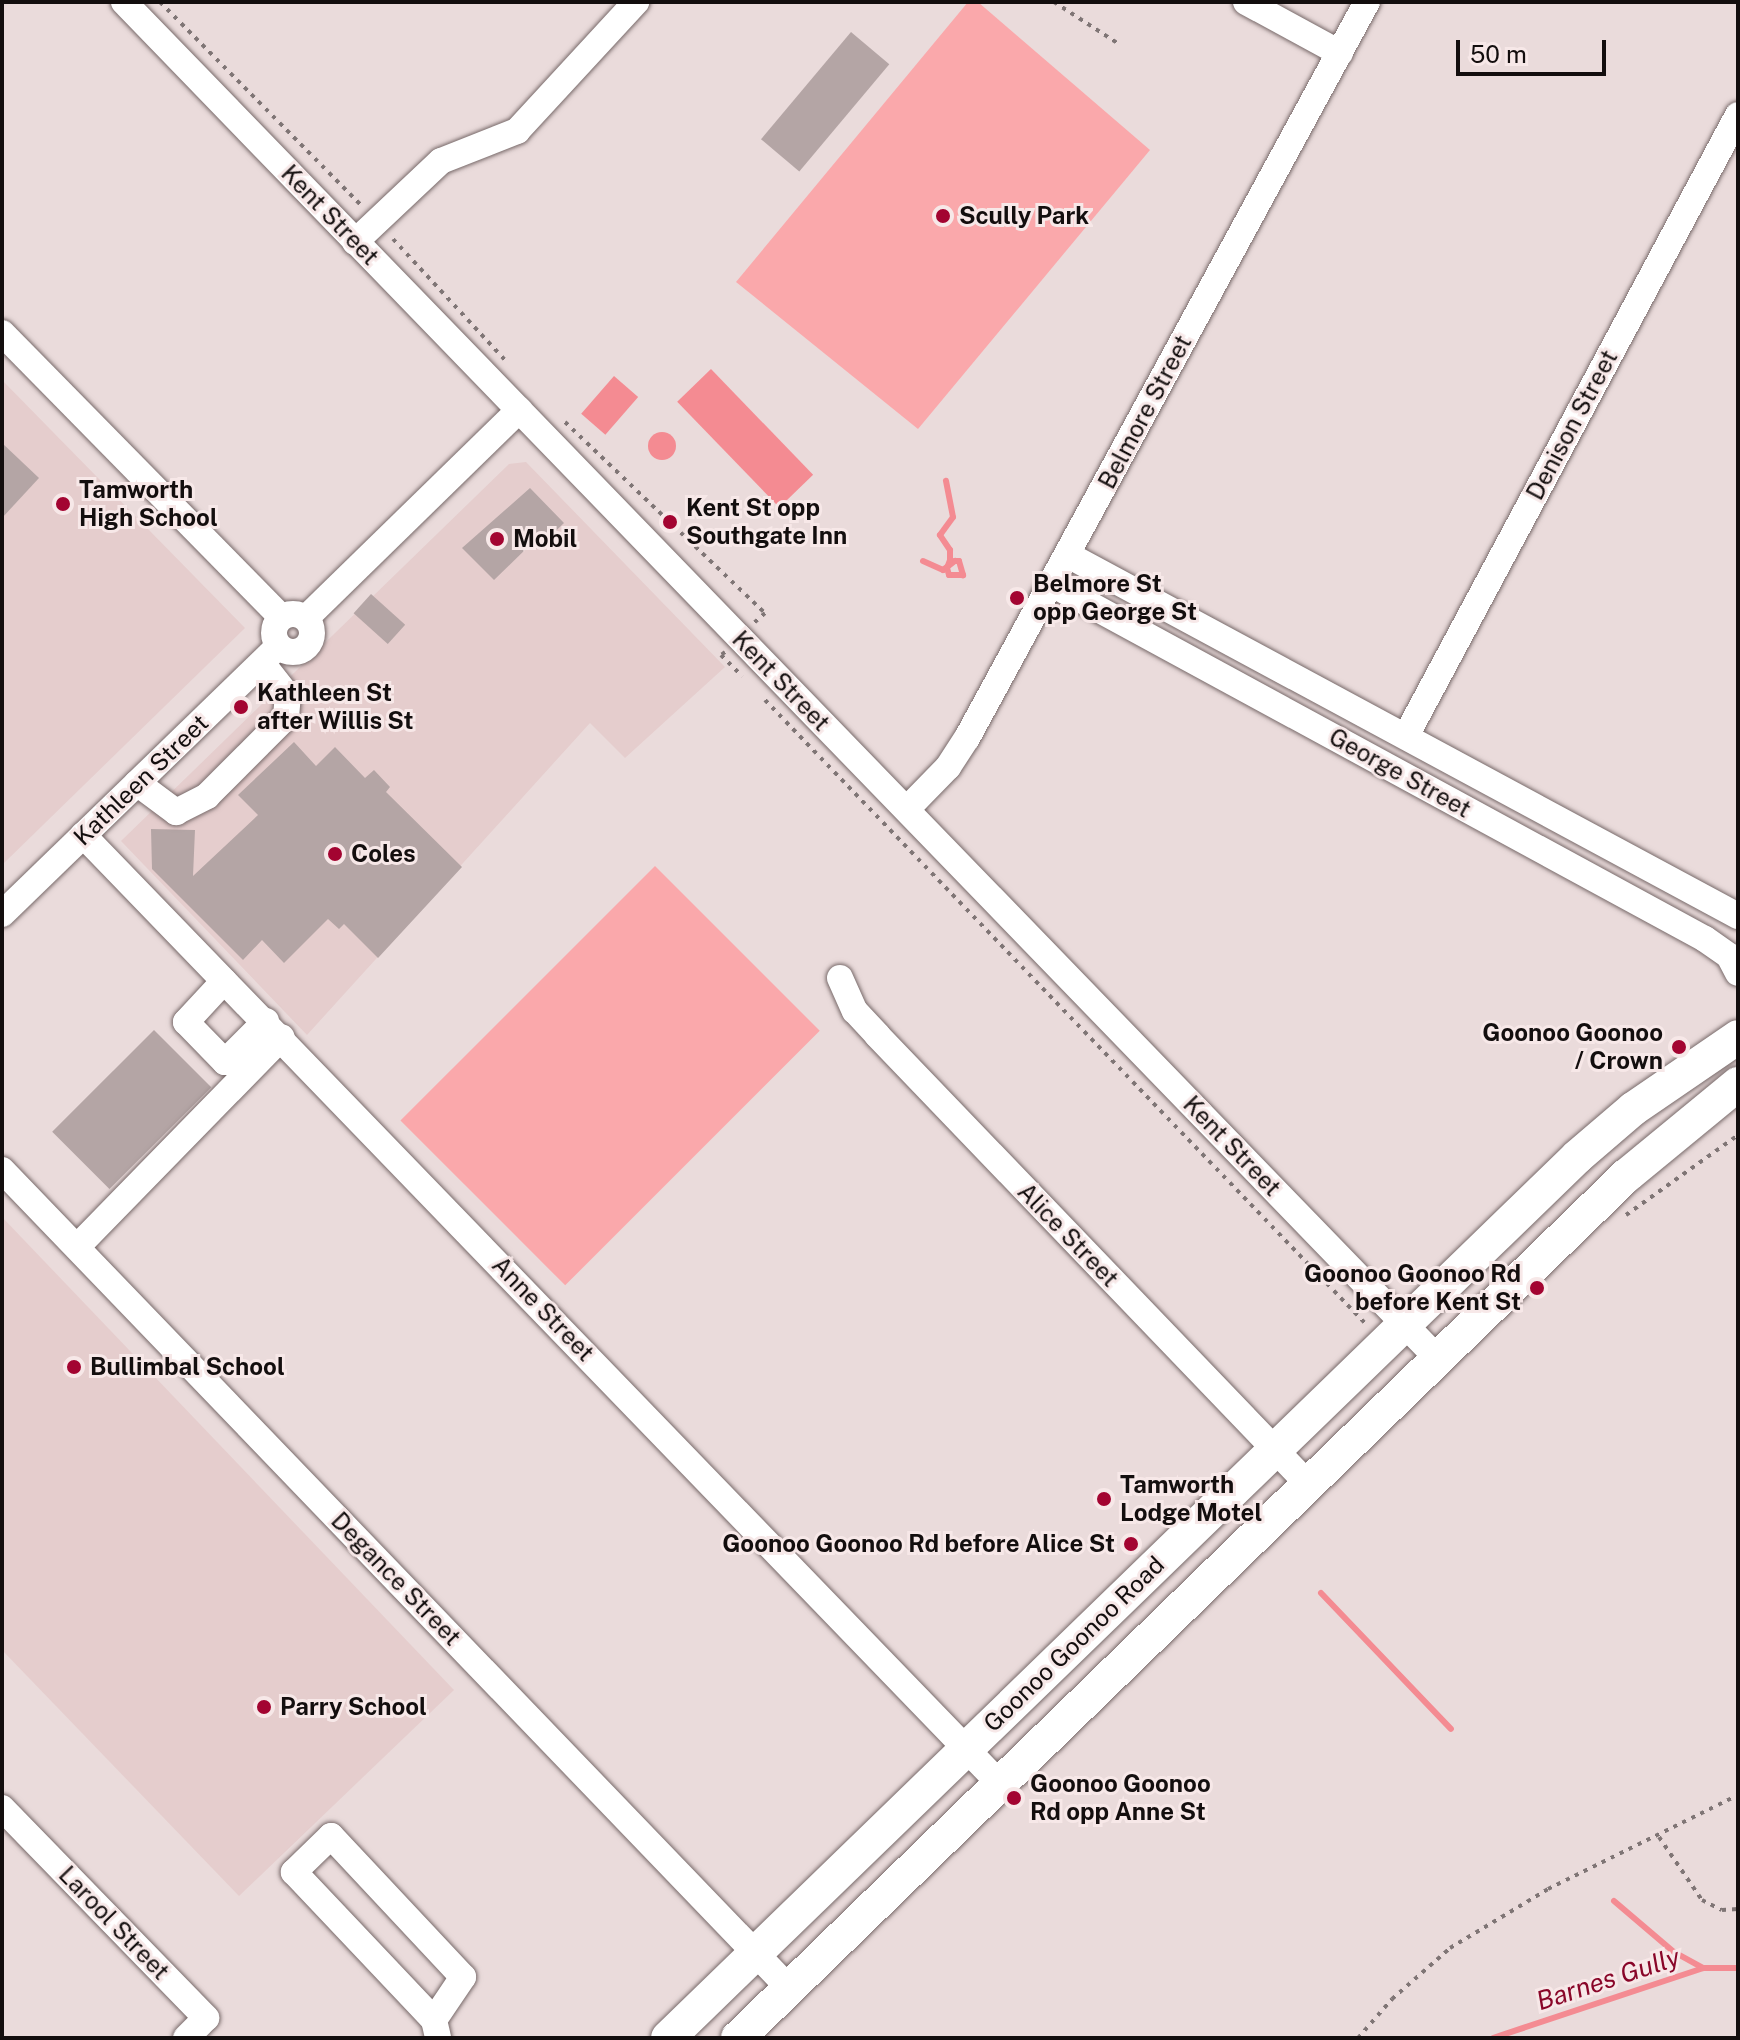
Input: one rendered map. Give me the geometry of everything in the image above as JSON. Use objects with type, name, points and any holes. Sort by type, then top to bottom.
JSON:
[{"type":"main road","name":"Goonoo Goonoo Road","points":[[668,2038],[1395,1334],[1633,1109],[1738,1037]]},
{"type":"main road","name":"Goonoo Goonoo Road","points":[[738,2038],[1605,1197],[1738,1084]]},
{"type":"street","name":"Kent Street","points":[[124,2],[519,410],[730,647],[907,809],[1395,1334],[1438,1359]]},
{"type":"street","points":[[355,242],[441,161],[500,140],[547,103],[636,2]]},
{"type":"street","points":[[1246,2],[1340,53]]},
{"type":"street","name":"Belmore Street","points":[[907,809],[958,754],[1367,2]]},
{"type":"street","name":"Denison Street","points":[[1406,736],[1738,115]]},
{"type":"street","points":[[2,333],[294,618],[312,628],[309,644],[292,652],[271,654]]},
{"type":"street","points":[[137,783],[176,812],[207,796],[286,717],[288,696],[271,654],[274,628],[294,618],[519,410]]},
{"type":"street","name":"George Street","points":[[1068,555],[1738,916]]},
{"type":"street","name":"George Street","points":[[1052,584],[1735,957]]},
{"type":"street","name":"Kathleen Street","points":[[2,914],[271,654]]},
{"type":"street","name":"Anne Street","points":[[83,835],[274,1029],[1000,1784]]},
{"type":"street","name":"Alice Street","points":[[840,978],[855,1011],[1308,1484]]},
{"type":"street","points":[[224,981],[186,1022],[225,1062],[274,1029]]},
{"type":"street","points":[[77,1247],[274,1029]]},
{"type":"street","name":"Degance Street","points":[[2,1170],[789,1988]]},
{"type":"street","name":"Larool Street","points":[[2,1808],[206,2018],[186,2038]]},
{"type":"street","points":[[331,1836],[463,1977],[436,2029],[294,1872],[331,1836]]},
{"type":"path","points":[[160,2],[377,222],[507,362]]},
{"type":"path","points":[[1054,2],[1119,44]]},
{"type":"path","points":[[564,420],[765,613],[730,647],[752,686]]},
{"type":"path","points":[[762,697],[1395,1334]]},
{"type":"path","points":[[1605,1197],[1626,1215],[1738,1135]]},
{"type":"path","points":[[1358,2038],[1392,1999],[1450,1948],[1548,1889],[1659,1837],[1738,1795]]},
{"type":"path","points":[[1659,1837],[1702,1900],[1722,1910],[1738,1909]]},
{"type":"shaded area","name":"Scully Park","points":[[968,2],[978,2],[1150,150],[918,429],[736,282]]},
{"type":"shaded area","points":[[711,369],[813,475],[779,507],[677,402]]},
{"type":"shaded area","points":[[614,376],[638,397],[605,435],[581,414]]},
{"type":"shaded area","name":"Tamworth High School","points":[[2,380],[245,628],[2,865]]},
{"type":"shaded area","points":[[662,432],[672,436],[676,446],[672,456],[662,460],[652,456],[648,446],[652,436]]},
{"type":"shaded area","points":[[526,462],[725,667],[625,758],[590,723],[307,1035],[121,841],[509,464]]},
{"type":"shaded area","points":[[655,866],[820,1031],[565,1285],[400,1121]]},
{"type":"shaded area","points":[[2,1217],[454,1690],[239,1896],[2,1650]]},
{"type":"building","points":[[851,32],[889,64],[799,171],[761,139]]},
{"type":"building","points":[[2,443],[39,478],[2,518]]},
{"type":"building","points":[[530,488],[564,523],[537,549],[531,544],[494,580],[462,548]]},
{"type":"building","points":[[371,594],[405,625],[388,644],[354,613]]},
{"type":"building","points":[[294,742],[316,766],[335,747],[365,778],[374,770],[390,787],[386,792],[462,867],[378,958],[344,924],[339,929],[328,919],[284,963],[262,940],[243,960],[152,869],[151,829],[195,830],[193,876],[258,815],[238,795]]},
{"type":"building","points":[[154,1030],[211,1087],[109,1189],[52,1132]]},
{"type":"waterway","points":[[923,561],[943,570],[955,561],[959,561],[963,575],[949,575],[947,568],[950,560],[950,550],[940,535],[953,517],[946,481]]},
{"type":"waterway","points":[[1321,1593],[1451,1729]]},
{"type":"waterway","points":[[1614,1901],[1674,1952],[1703,1968]]},
{"type":"waterway","name":"Barnes Gully","points":[[1493,2038],[1703,1968],[1738,1968]]},
{"type":"place","name":"Scully Park","points":[[943,216]]},
{"type":"place","name":"Tamworth High School","points":[[63,504]]},
{"type":"place","name":"Kent St opp Southgate Inn","points":[[670,522]]},
{"type":"place","name":"Mobil","points":[[497,539]]},
{"type":"place","name":"Belmore St opp George St","points":[[1017,598]]},
{"type":"place","name":"Kathleen St after Willis St","points":[[241,707]]},
{"type":"place","name":"Coles","points":[[335,854]]},
{"type":"place","name":"Goonoo Goonoo / Crown","points":[[1679,1047]]},
{"type":"place","name":"Goonoo Goonoo Rd before Kent St","points":[[1537,1288]]},
{"type":"place","name":"Bullimbal School","points":[[74,1367]]},
{"type":"place","name":"Tamworth Lodge Motel","points":[[1104,1499]]},
{"type":"place","name":"Goonoo Goonoo Rd before Alice St","points":[[1131,1544]]},
{"type":"place","name":"Parry School","points":[[264,1707]]},
{"type":"place","name":"Goonoo Goonoo Rd opp Anne St","points":[[1014,1798]]}]
